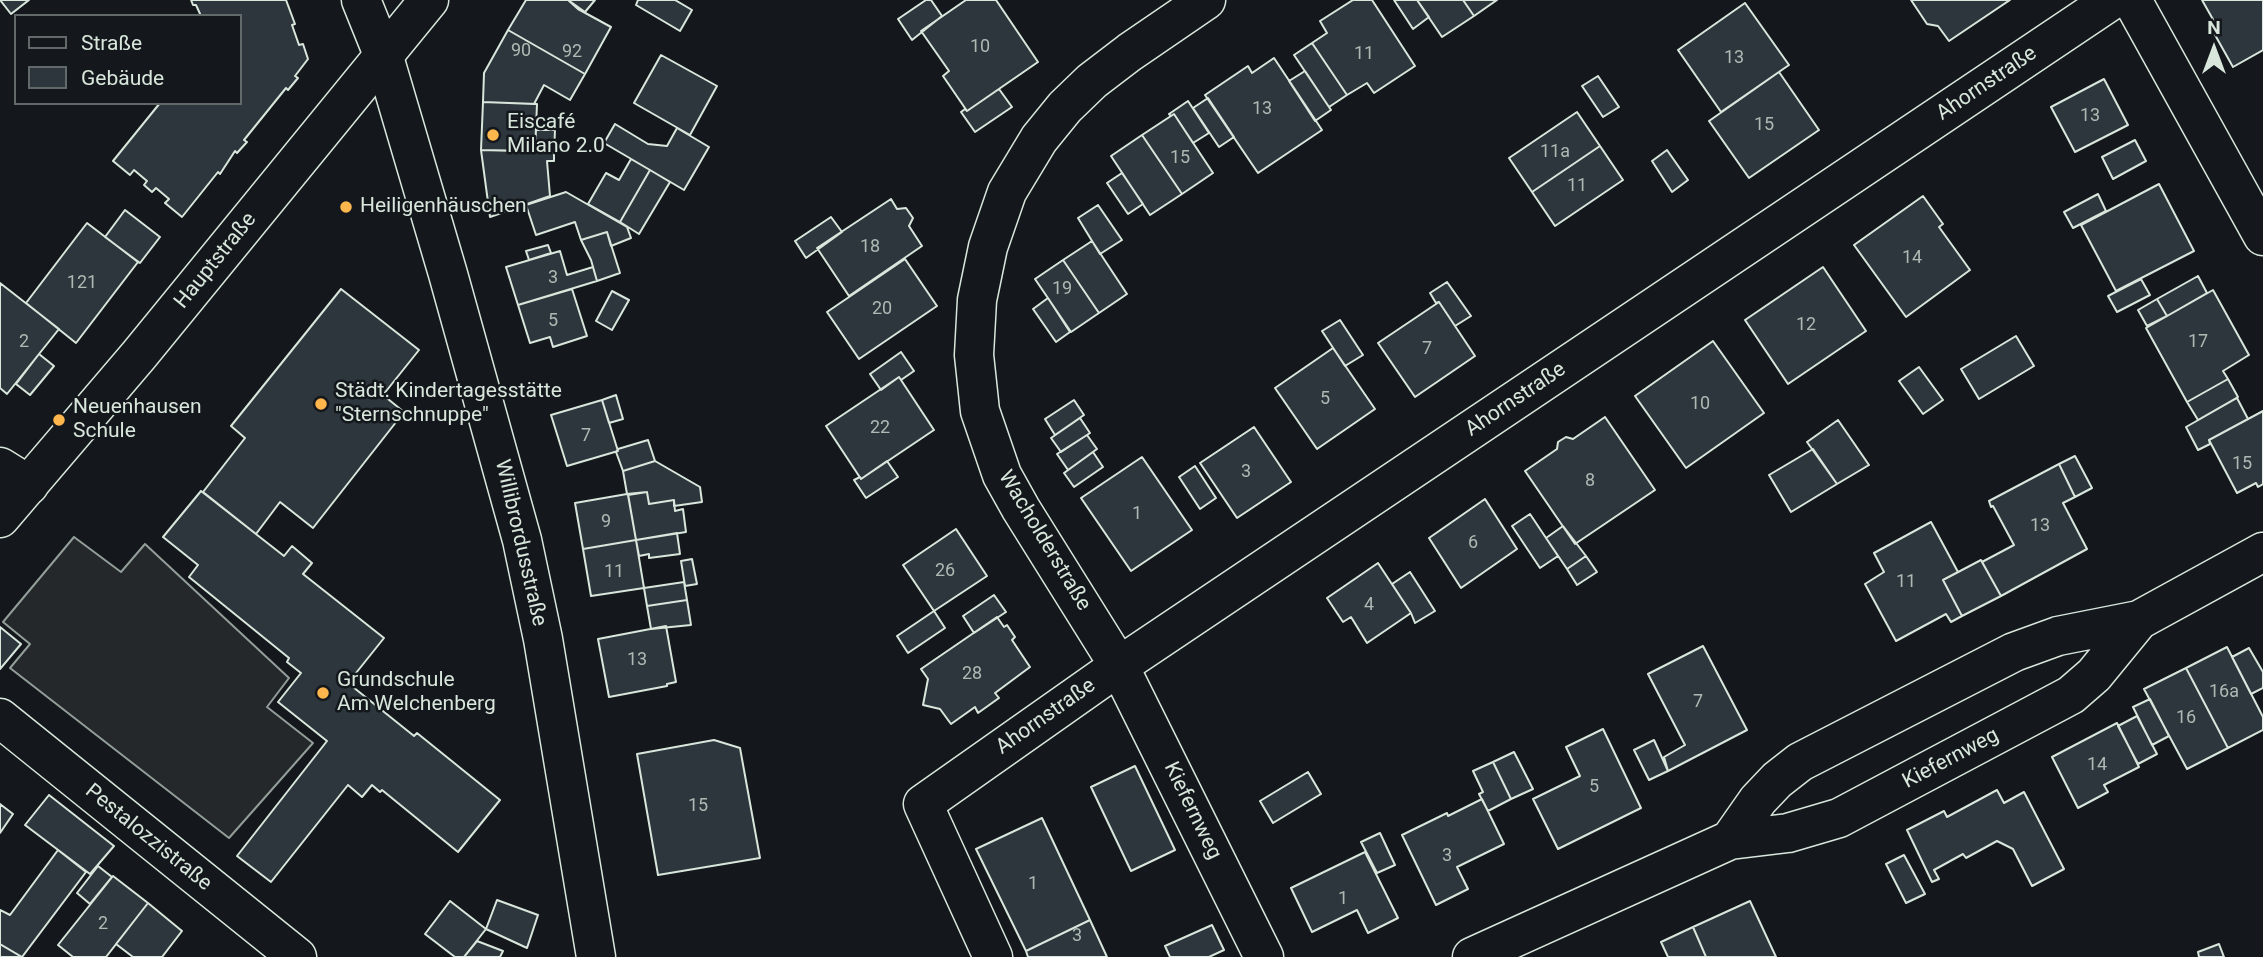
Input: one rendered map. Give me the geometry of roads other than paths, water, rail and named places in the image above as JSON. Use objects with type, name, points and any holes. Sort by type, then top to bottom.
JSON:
[{"type":"street","name":"Willibrordusstraße","points":[[361,0],[384,57],[494,435],[533,586],[596,957]]},
{"type":"street","name":"Hauptstraße","points":[[0,518],[14,476],[139,355],[429,0]]},
{"type":"street","name":"Wacholderstraße","points":[[1119,666],[1002,475],[980,411],[976,384],[974,355],[977,300],[997,218],[1018,173],[1039,139],[1065,107],[1093,81],[1206,0]]},
{"type":"street","name":"Ahornstraße","points":[[993,957],[923,804],[1119,666],[2112,0]]},
{"type":"street","points":[[2132,0],[2263,236]]},
{"type":"street","name":"Kiefernweg","points":[[1730,839],[1758,800],[1800,762],[2028,646],[2058,636],[2139,620],[2263,552]]},
{"type":"street","name":"Kiefernweg","points":[[1472,957],[1730,839],[1788,833],[1839,818],[2061,702],[2094,675],[2139,620]]},
{"type":"street","name":"Kiefernweg","points":[[1119,666],[1264,957]]},
{"type":"street","name":"Pestalozzistraße","points":[[0,718],[297,957]]},
{"type":"place","name":"Eiscafé Milano 2.0","points":[[493,135]]},
{"type":"place","name":"Heiligenhäuschen","points":[[346,207]]},
{"type":"place","name":"Städt. Kindertagesstätte \"Sternschnuppe\"","points":[[321,404]]},
{"type":"place","name":"Neuenhausen Schule","points":[[59,420]]},
{"type":"place","name":"Grundschule Am Welchenberg","points":[[323,693]]}]
